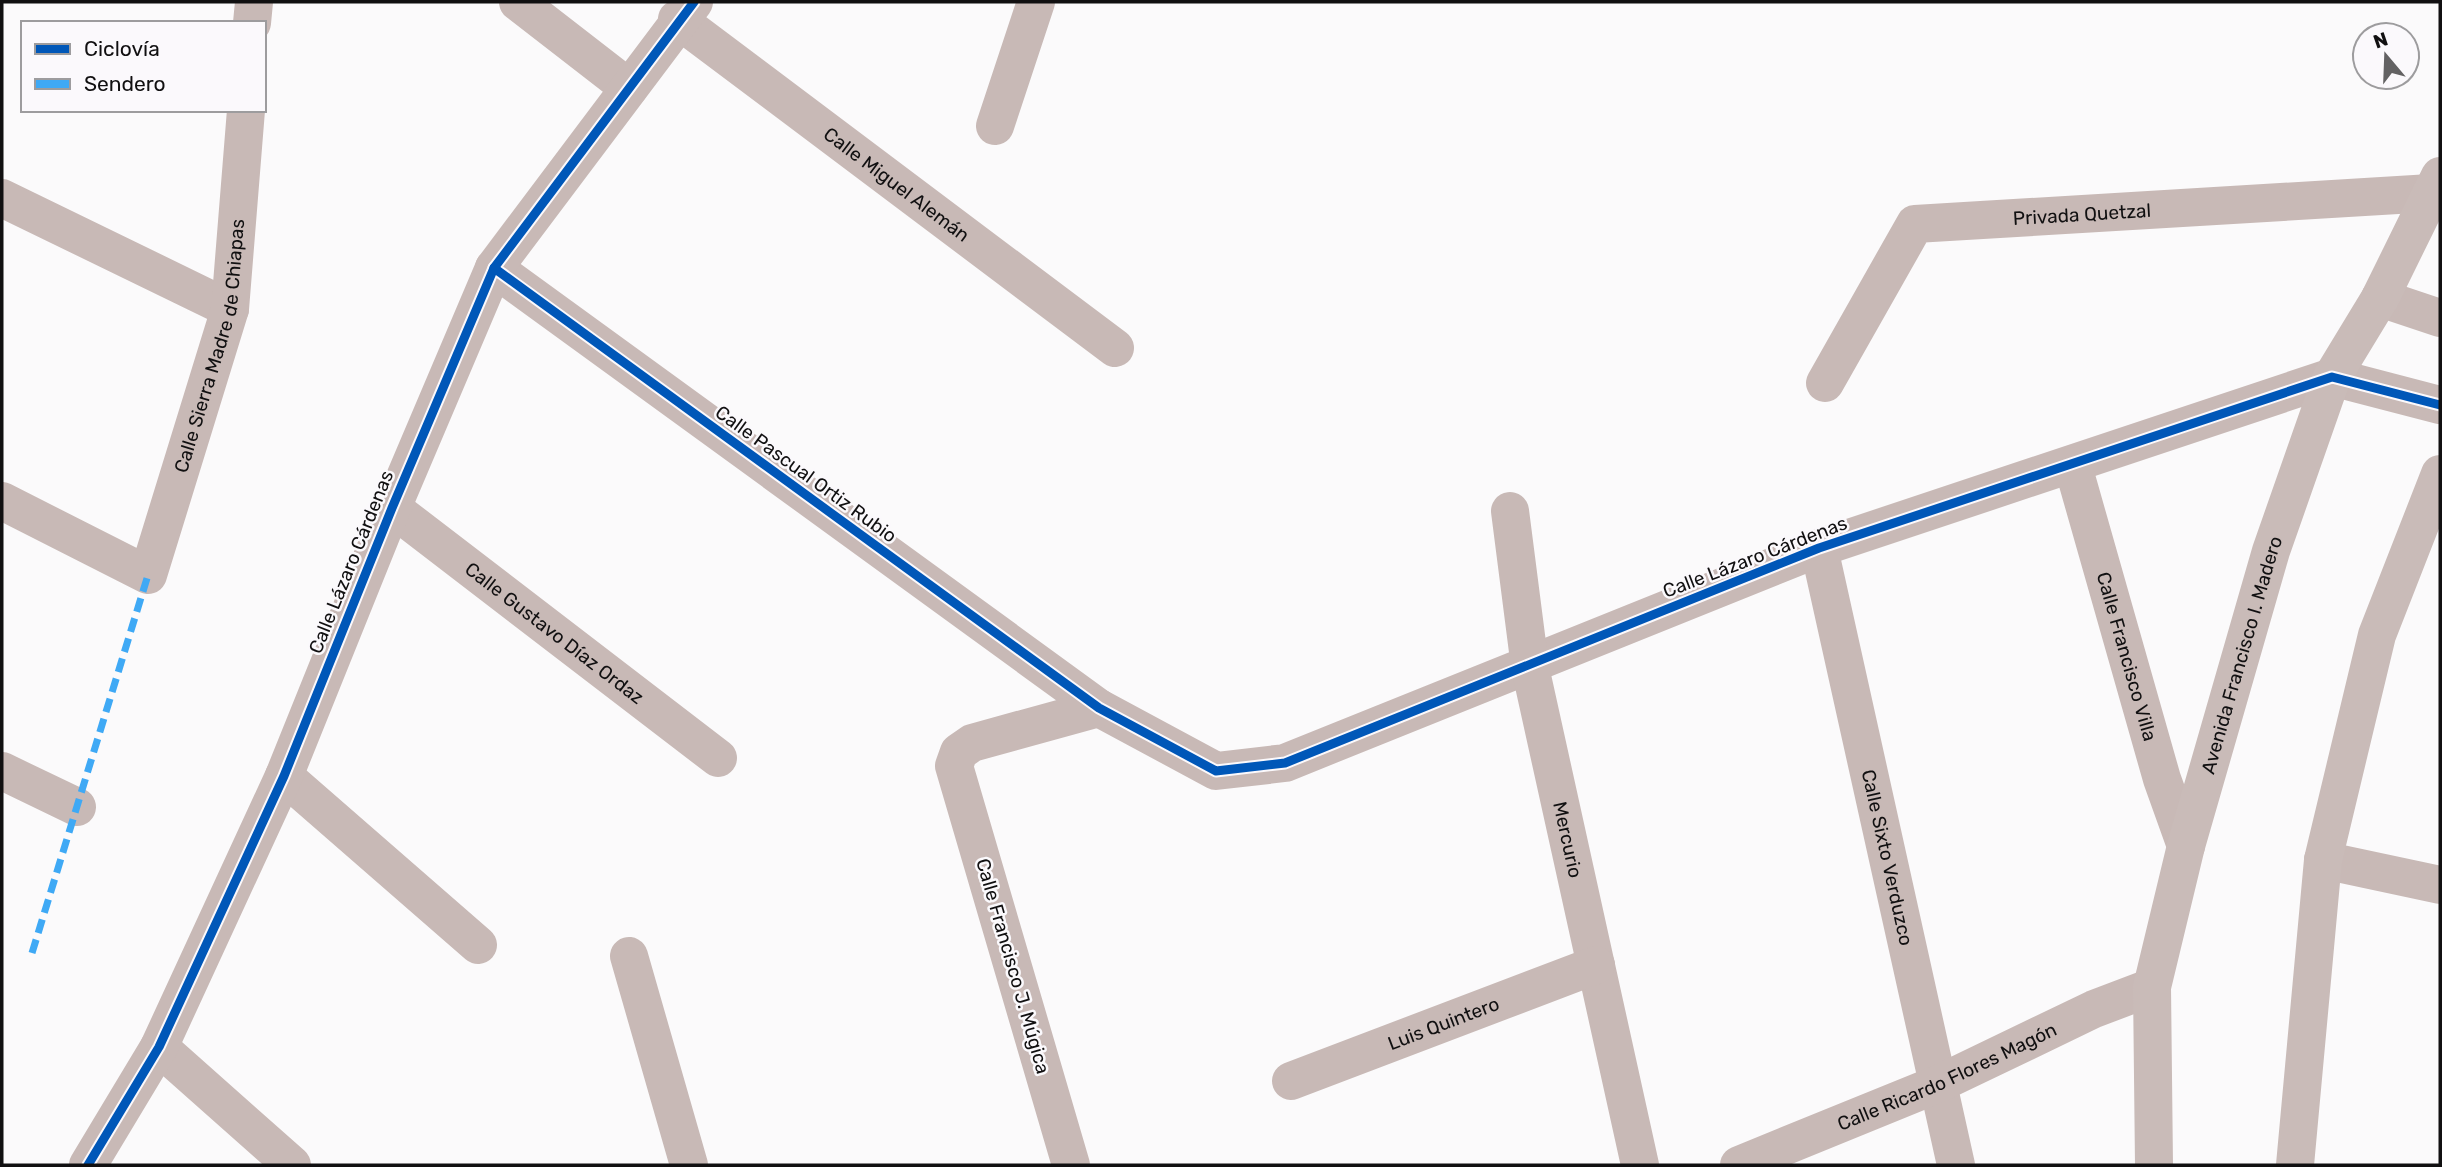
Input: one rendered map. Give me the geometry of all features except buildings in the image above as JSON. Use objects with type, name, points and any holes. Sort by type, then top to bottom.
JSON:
[{"type":"main road","name":"Avenida Francisco I. Madero","points":[[2154,1165],[2151,987],[2186,846],[2271,551],[2332,377],[2380,298],[2435,185]]},
{"type":"main road","points":[[2295,1165],[2323,860],[2377,635],[2440,474]]},
{"type":"street","points":[[252,21],[254,2]]},
{"type":"street","points":[[519,2],[629,89]]},
{"type":"street","points":[[995,126],[1036,2]]},
{"type":"street","name":"Calle Lázaro Cárdenas","points":[[88,1165],[159,1047],[284,776],[391,508],[494,268],[686,10]]},
{"type":"street","name":"Calle Miguel Alemán","points":[[686,10],[1115,348]]},
{"type":"street","name":"Calle Sierra Madre de Chiapas","points":[[2,501],[148,575],[230,309],[246,112]]},
{"type":"street","name":"Privada Quetzal","points":[[1825,383],[1915,224],[2435,185]]},
{"type":"street","points":[[2,198],[230,309]]},
{"type":"street","name":"Calle Pascual Ortiz Rubio","points":[[494,268],[1098,708]]},
{"type":"street","points":[[2380,298],[2440,318]]},
{"type":"street","points":[[2332,377],[2440,405]]},
{"type":"street","name":"Calle Lázaro Cárdenas","points":[[1098,708],[1216,771],[1285,763],[1530,667],[1819,548],[2073,466],[2332,377]]},
{"type":"street","name":"Calle Francisco Villa","points":[[2073,466],[2162,779],[2186,846]]},
{"type":"street","name":"Calle Gustavo Díaz Ordaz","points":[[391,508],[718,758]]},
{"type":"street","name":"Mercurio","points":[[1510,510],[1530,667],[1640,1165]]},
{"type":"street","name":"Calle Sixto Verduzco","points":[[1819,548],[1956,1165]]},
{"type":"street","name":"Calle Francisco J. Múgica","points":[[1071,1165],[954,766],[959,752],[972,743],[1098,708]]},
{"type":"street","points":[[2,771],[77,807]]},
{"type":"street","points":[[284,776],[478,945]]},
{"type":"street","points":[[2323,860],[2440,885]]},
{"type":"street","points":[[629,956],[689,1165]]},
{"type":"street","name":"Luis Quintero","points":[[1291,1081],[1596,965]]},
{"type":"street","name":"Calle Ricardo Flores Magón","points":[[1739,1165],[1938,1084],[2094,1009],[2151,987]]},
{"type":"street","points":[[159,1047],[292,1165]]},
{"type":"marked path","points":[[32,953],[148,575]]},
{"type":"cycle path","points":[[88,1165],[159,1047],[284,776],[392,508],[494,268],[694,2]]},
{"type":"cycle path","points":[[494,268],[1099,708],[1216,771],[1285,763],[1819,548],[2332,377],[2440,405]]}]
